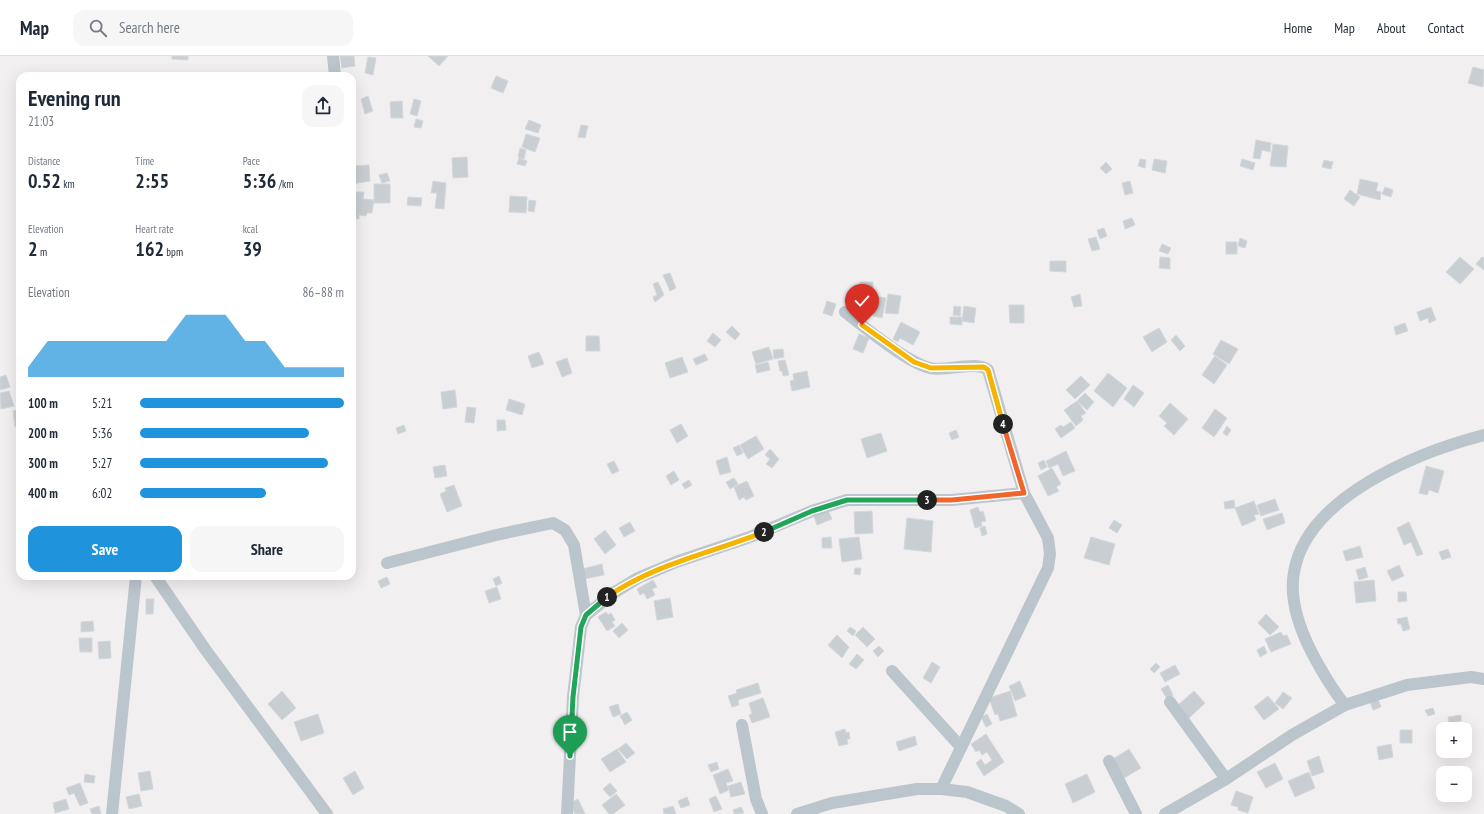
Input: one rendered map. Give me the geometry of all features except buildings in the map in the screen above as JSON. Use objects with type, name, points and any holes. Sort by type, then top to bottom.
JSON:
[{"type":"street","points":[[333,56],[335,72]]},
{"type":"street","points":[[845,312],[914,362],[931,368],[980,366],[988,370],[1024,493],[1048,538],[1050,554],[1048,568],[960,746],[941,789]]},
{"type":"street","points":[[1345,705],[1322,673],[1306,641],[1297,618],[1293,594],[1294,573],[1300,552],[1315,526],[1339,504],[1372,479],[1409,460],[1454,443],[1484,435]]},
{"type":"street","points":[[567,814],[573,697],[581,627],[586,615],[615,592],[638,578],[676,562],[757,535],[832,503],[860,499],[952,500],[1024,493]]},
{"type":"street","points":[[386,564],[510,532],[553,523],[565,530],[574,545],[586,615]]},
{"type":"street","points":[[112,814],[136,580]]},
{"type":"street","points":[[158,580],[206,649],[327,814]]},
{"type":"street","points":[[892,671],[960,746]]},
{"type":"street","points":[[1165,814],[1226,779],[1292,735],[1345,705],[1407,685],[1471,677],[1484,679]]},
{"type":"street","points":[[1170,702],[1226,779]]},
{"type":"street","points":[[742,724],[756,799],[762,814]]},
{"type":"street","points":[[1109,761],[1136,814]]},
{"type":"street","points":[[797,814],[832,803],[917,790],[941,789],[967,792],[1006,806],[1019,814]]},
{"type":"route","points":[[570,756],[573,697],[581,627],[586,615],[594,607],[638,578],[676,562],[750,537],[832,503],[860,499],[952,500],[1024,493],[1006,438],[988,370],[980,366],[947,369],[931,368],[914,362],[862,325]]}]
